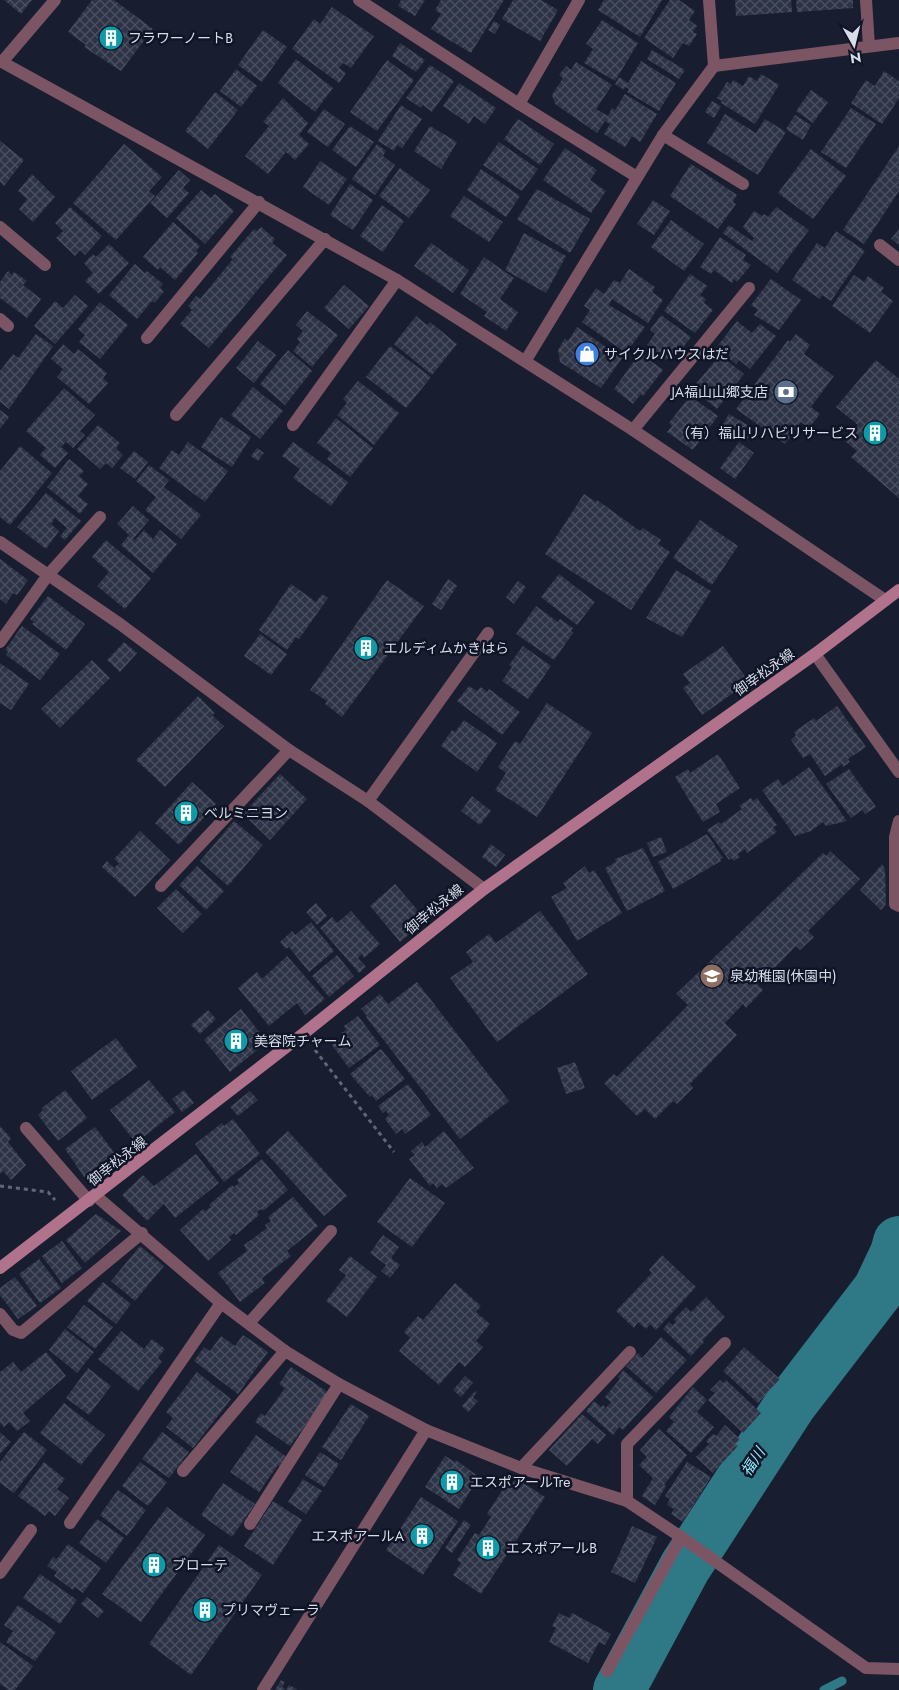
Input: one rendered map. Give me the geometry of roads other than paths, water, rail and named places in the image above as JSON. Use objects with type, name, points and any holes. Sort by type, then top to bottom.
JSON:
[{"type":"main road","name":"御幸松永線","points":[[0,1268],[93,1199],[484,889],[815,654],[899,590]]},
{"type":"street","points":[[55,0],[1,63],[259,202],[397,280],[526,360],[633,430],[885,600]]},
{"type":"street","points":[[359,0],[519,104],[637,177]]},
{"type":"street","points":[[519,104],[579,0]]},
{"type":"street","points":[[526,360],[663,135],[714,66],[709,0]]},
{"type":"street","points":[[866,0],[870,46]]},
{"type":"street","points":[[714,66],[899,43]]},
{"type":"street","points":[[663,135],[743,184]]},
{"type":"street","points":[[147,338],[259,202]]},
{"type":"street","points":[[0,227],[45,265]]},
{"type":"street","points":[[176,414],[325,239]]},
{"type":"street","points":[[880,245],[899,260]]},
{"type":"street","points":[[293,424],[397,280]]},
{"type":"street","points":[[633,430],[748,288]]},
{"type":"street","points":[[0,642],[48,575],[100,517]]},
{"type":"street","points":[[0,542],[120,624],[289,750],[368,802],[484,889]]},
{"type":"street","points":[[368,802],[488,632]]},
{"type":"street","points":[[815,654],[899,772]]},
{"type":"street","points":[[161,886],[289,750]]},
{"type":"street","points":[[899,821],[894,837],[895,904],[899,906]]},
{"type":"street","points":[[26,1128],[93,1199],[142,1233],[221,1303],[285,1351],[339,1384],[426,1430],[521,1468],[627,1501],[685,1539],[866,1668],[899,1668]]},
{"type":"street","points":[[249,1324],[331,1231]]},
{"type":"street","points":[[0,1314],[13,1330],[21,1334],[142,1233]]},
{"type":"street","points":[[70,1523],[221,1303]]},
{"type":"street","points":[[627,1501],[627,1444],[725,1343]]},
{"type":"street","points":[[182,1471],[285,1351]]},
{"type":"street","points":[[521,1468],[630,1352]]},
{"type":"street","points":[[250,1524],[339,1384]]},
{"type":"street","points":[[263,1690],[426,1430]]},
{"type":"street","points":[[0,1573],[31,1530]]},
{"type":"street","points":[[608,1671],[685,1539]]},
{"type":"waterway","name":"福川","points":[[619,1690],[685,1567],[790,1405],[879,1289],[896,1253],[899,1242]]},
{"type":"waterway","points":[[824,1690],[842,1681]]},
{"type":"place","name":"フラワーノートB","points":[[111,38]]},
{"type":"place","name":"サイクルハウスはだ","points":[[587,354]]},
{"type":"place","name":"JA福山山郷支店","points":[[786,392]]},
{"type":"place","name":"（有）福山リハビリサービス","points":[[875,433]]},
{"type":"place","name":"エルディムかきはら","points":[[366,648]]},
{"type":"place","name":"ベルミニヨン","points":[[186,813]]},
{"type":"place","name":"泉幼稚園(休園中)","points":[[712,976]]},
{"type":"place","name":"美容院チャーム","points":[[236,1041]]},
{"type":"place","name":"エスポアールTre","points":[[452,1482]]},
{"type":"place","name":"エスポアールA","points":[[422,1536]]},
{"type":"place","name":"エスポアールB","points":[[488,1548]]},
{"type":"place","name":"ブローテ","points":[[154,1565]]},
{"type":"place","name":"プリマヴェーラ","points":[[205,1610]]}]
